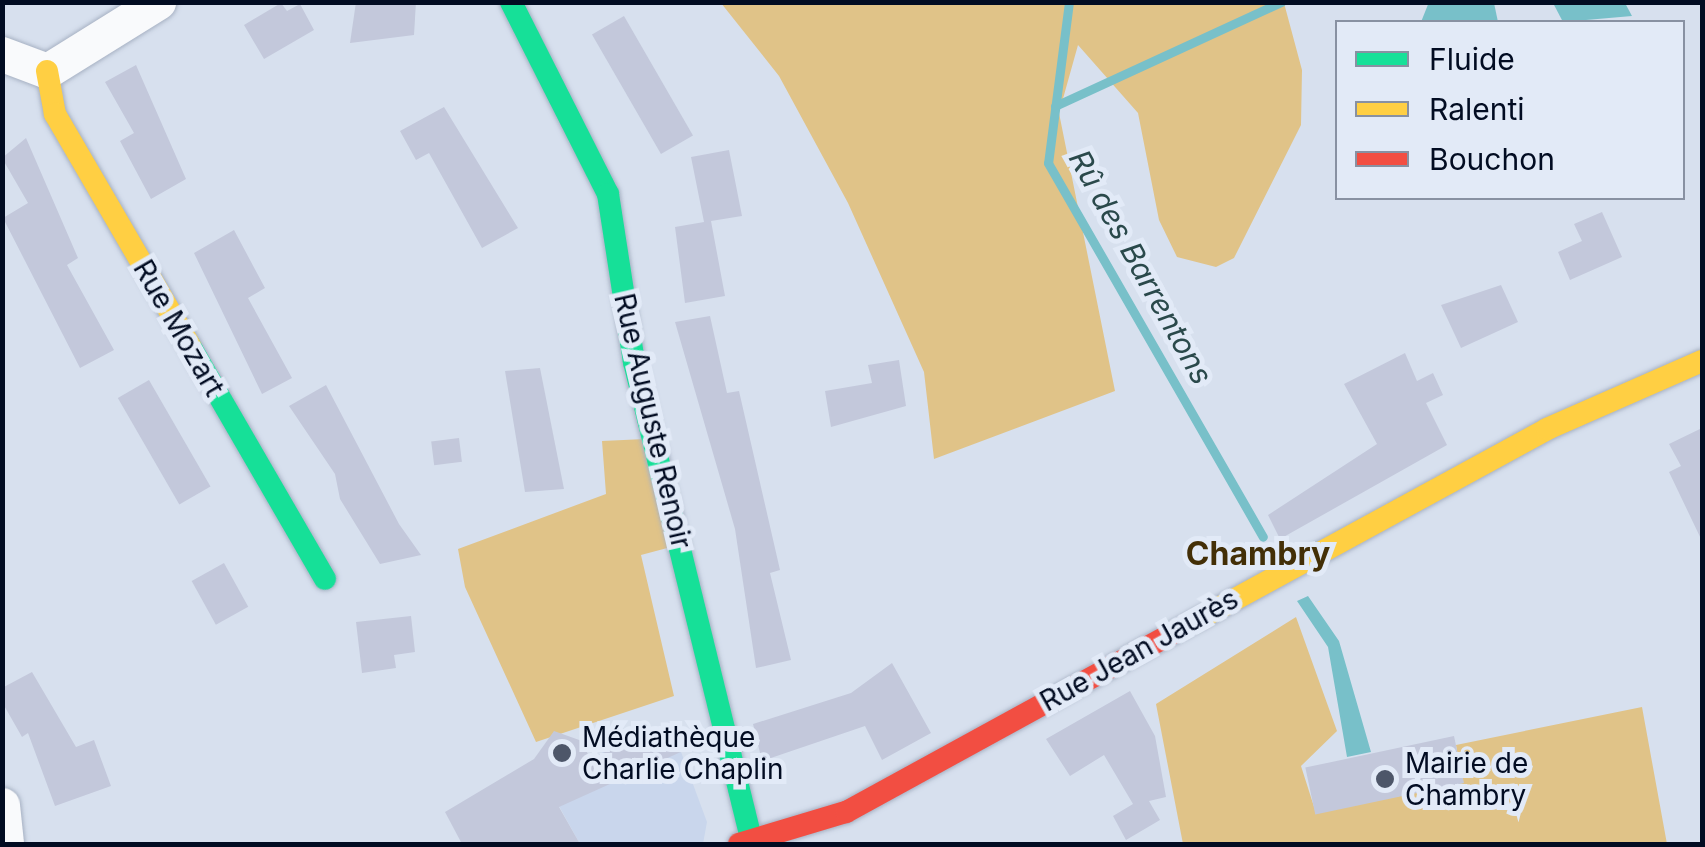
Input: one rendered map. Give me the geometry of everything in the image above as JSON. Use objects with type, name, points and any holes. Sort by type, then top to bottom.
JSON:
[{"type":"street","points":[[2,54],[47,71],[158,2]]},
{"type":"street","name":"Rue Auguste Renoir","points":[[516,11],[608,194],[634,362],[759,841]]},
{"type":"street","name":"Rue Mozart","points":[[47,71],[55,114],[325,579]]},
{"type":"street","name":"Rue Jean Jaurès","points":[[846,812],[1531,438],[1702,360]]},
{"type":"street","points":[[2,805],[6,844]]},
{"type":"street","points":[[759,841],[846,812]]},
{"type":"street","points":[[808,844],[846,812]]},
{"type":"shaded area","points":[[721,3],[1284,3],[1302,70],[1301,125],[1234,258],[1216,267],[1177,257],[1159,220],[1138,113],[1078,45],[1059,113],[1115,391],[934,459],[924,372],[848,203],[779,76]]},
{"type":"shaded area","points":[[645,439],[671,547],[641,555],[674,696],[536,742],[465,587],[458,549],[606,494],[602,441]]},
{"type":"shaded area","points":[[1296,617],[1337,731],[1301,766],[1316,813],[1463,783],[1456,745],[1642,707],[1667,844],[1183,844],[1156,704]]},
{"type":"shaded area","points":[[670,722],[707,822],[703,844],[580,844],[544,779]]},
{"type":"water","points":[[1429,2],[1494,3],[1498,20],[1422,20]]},
{"type":"water","points":[[1553,3],[1625,3],[1632,16],[1586,20],[1562,20]]},
{"type":"water","points":[[1308,596],[1339,641],[1371,752],[1347,757],[1328,647],[1297,601]]},
{"type":"building","points":[[356,2],[416,2],[414,35],[350,43]]},
{"type":"building","points":[[281,3],[287,11],[300,4],[314,30],[264,59],[244,25]]},
{"type":"building","points":[[624,16],[693,136],[661,154],[592,34]]},
{"type":"building","points":[[136,65],[186,179],[151,199],[120,141],[134,133],[105,82]]},
{"type":"building","points":[[444,107],[518,228],[482,248],[429,153],[416,160],[400,131]]},
{"type":"building","points":[[26,138],[78,258],[67,265],[114,350],[80,368],[3,218],[28,203],[2,158]]},
{"type":"building","points":[[729,150],[742,216],[711,221],[725,296],[685,303],[675,227],[704,222],[691,157]]},
{"type":"building","points":[[1602,212],[1622,257],[1570,280],[1558,252],[1582,241],[1574,224]]},
{"type":"building","points":[[234,230],[265,288],[248,298],[292,378],[262,394],[194,253]]},
{"type":"building","points":[[1501,285],[1518,322],[1461,348],[1441,305]]},
{"type":"building","points":[[710,316],[727,393],[739,391],[780,570],[770,573],[791,660],[756,668],[735,529],[675,322]]},
{"type":"building","points":[[1405,353],[1417,381],[1433,373],[1443,395],[1426,403],[1447,445],[1280,539],[1268,515],[1377,444],[1344,384]]},
{"type":"building","points":[[899,360],[906,406],[831,427],[825,391],[872,383],[868,365]]},
{"type":"building","points":[[540,368],[564,489],[525,492],[505,371]]},
{"type":"building","points":[[149,380],[211,487],[179,505],[118,398]]},
{"type":"building","points":[[326,385],[399,524],[421,555],[380,564],[340,499],[335,474],[289,406]]},
{"type":"building","points":[[1702,428],[1702,541],[1669,472],[1681,466],[1669,444]]},
{"type":"building","points":[[459,438],[462,462],[434,465],[431,441]]},
{"type":"building","points":[[224,563],[248,607],[216,625],[192,581]]},
{"type":"building","points":[[411,616],[415,652],[394,655],[396,668],[362,673],[356,622]]},
{"type":"building","points":[[892,663],[931,733],[882,760],[865,726],[762,761],[753,724],[851,693]]},
{"type":"building","points":[[32,672],[76,747],[94,740],[111,786],[55,806],[28,733],[22,737],[2,702],[2,688]]},
{"type":"building","points":[[1130,691],[1155,736],[1166,797],[1149,801],[1160,820],[1126,840],[1113,816],[1133,804],[1104,755],[1070,776],[1046,739]]},
{"type":"building","points":[[670,722],[683,751],[559,807],[580,844],[462,844],[445,812],[534,759],[554,731],[582,741],[590,759]]},
{"type":"building","name":"Mairie de Chambry","points":[[1454,736],[1464,783],[1315,815],[1305,768]]},
{"type":"waterway","name":"Rû des Barrentons","points":[[1069,2],[1048,163],[1263,537]]},
{"type":"waterway","points":[[1055,106],[1281,2]]},
{"type":"traffic: fast","points":[[511,2],[608,194],[634,362],[751,837]]},
{"type":"traffic: fast","points":[[190,346],[325,579]]},
{"type":"traffic: slow","points":[[47,71],[55,114],[190,346]]},
{"type":"traffic: slow","points":[[1197,620],[1547,429],[1702,361]]},
{"type":"traffic: jam","points":[[739,844],[846,812],[1197,620]]},
{"type":"place","name":"Médiathèque Charlie Chaplin","points":[[562,753]]},
{"type":"place","name":"Mairie de Chambry","points":[[1385,779]]},
{"type":"district","name":"Chambry","points":[[1258,554]]}]
